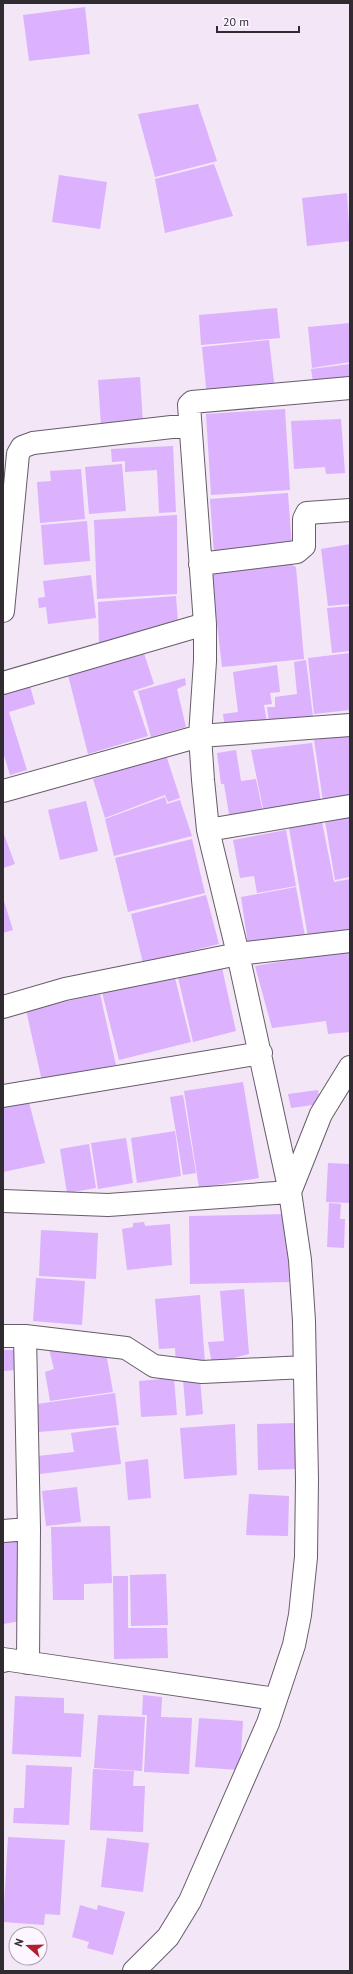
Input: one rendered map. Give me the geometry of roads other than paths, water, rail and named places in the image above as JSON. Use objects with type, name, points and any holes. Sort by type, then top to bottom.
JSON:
[{"type":"street","points":[[134,1971],[168,1937],[181,1917],[261,1737],[276,1700],[294,1645],[300,1615],[306,1557],[307,1480],[305,1367],[300,1260],[290,1192],[238,954],[208,830],[200,736],[205,661],[205,624],[189,425],[189,405],[192,402],[350,388]]},
{"type":"street","points":[[3,610],[5,553],[18,454],[22,447],[34,443],[189,425]]},
{"type":"street","points":[[200,564],[299,552],[304,546],[304,518],[307,513],[350,510]]},
{"type":"street","points":[[3,683],[205,624]]},
{"type":"street","points":[[3,791],[200,736],[350,725]]},
{"type":"street","points":[[208,830],[350,806]]},
{"type":"street","points":[[3,1007],[65,989],[238,954],[350,941]]},
{"type":"street","points":[[3,1096],[260,1053]]},
{"type":"street","points":[[290,1192],[321,1114],[350,1067]]},
{"type":"street","points":[[3,1201],[108,1205],[290,1192]]},
{"type":"street","points":[[3,1336],[25,1336],[126,1348],[154,1366],[202,1372],[305,1367]]},
{"type":"street","points":[[25,1336],[29,1529],[28,1663]]},
{"type":"street","points":[[3,1531],[29,1529]]},
{"type":"street","points":[[3,1659],[276,1700]]}]
